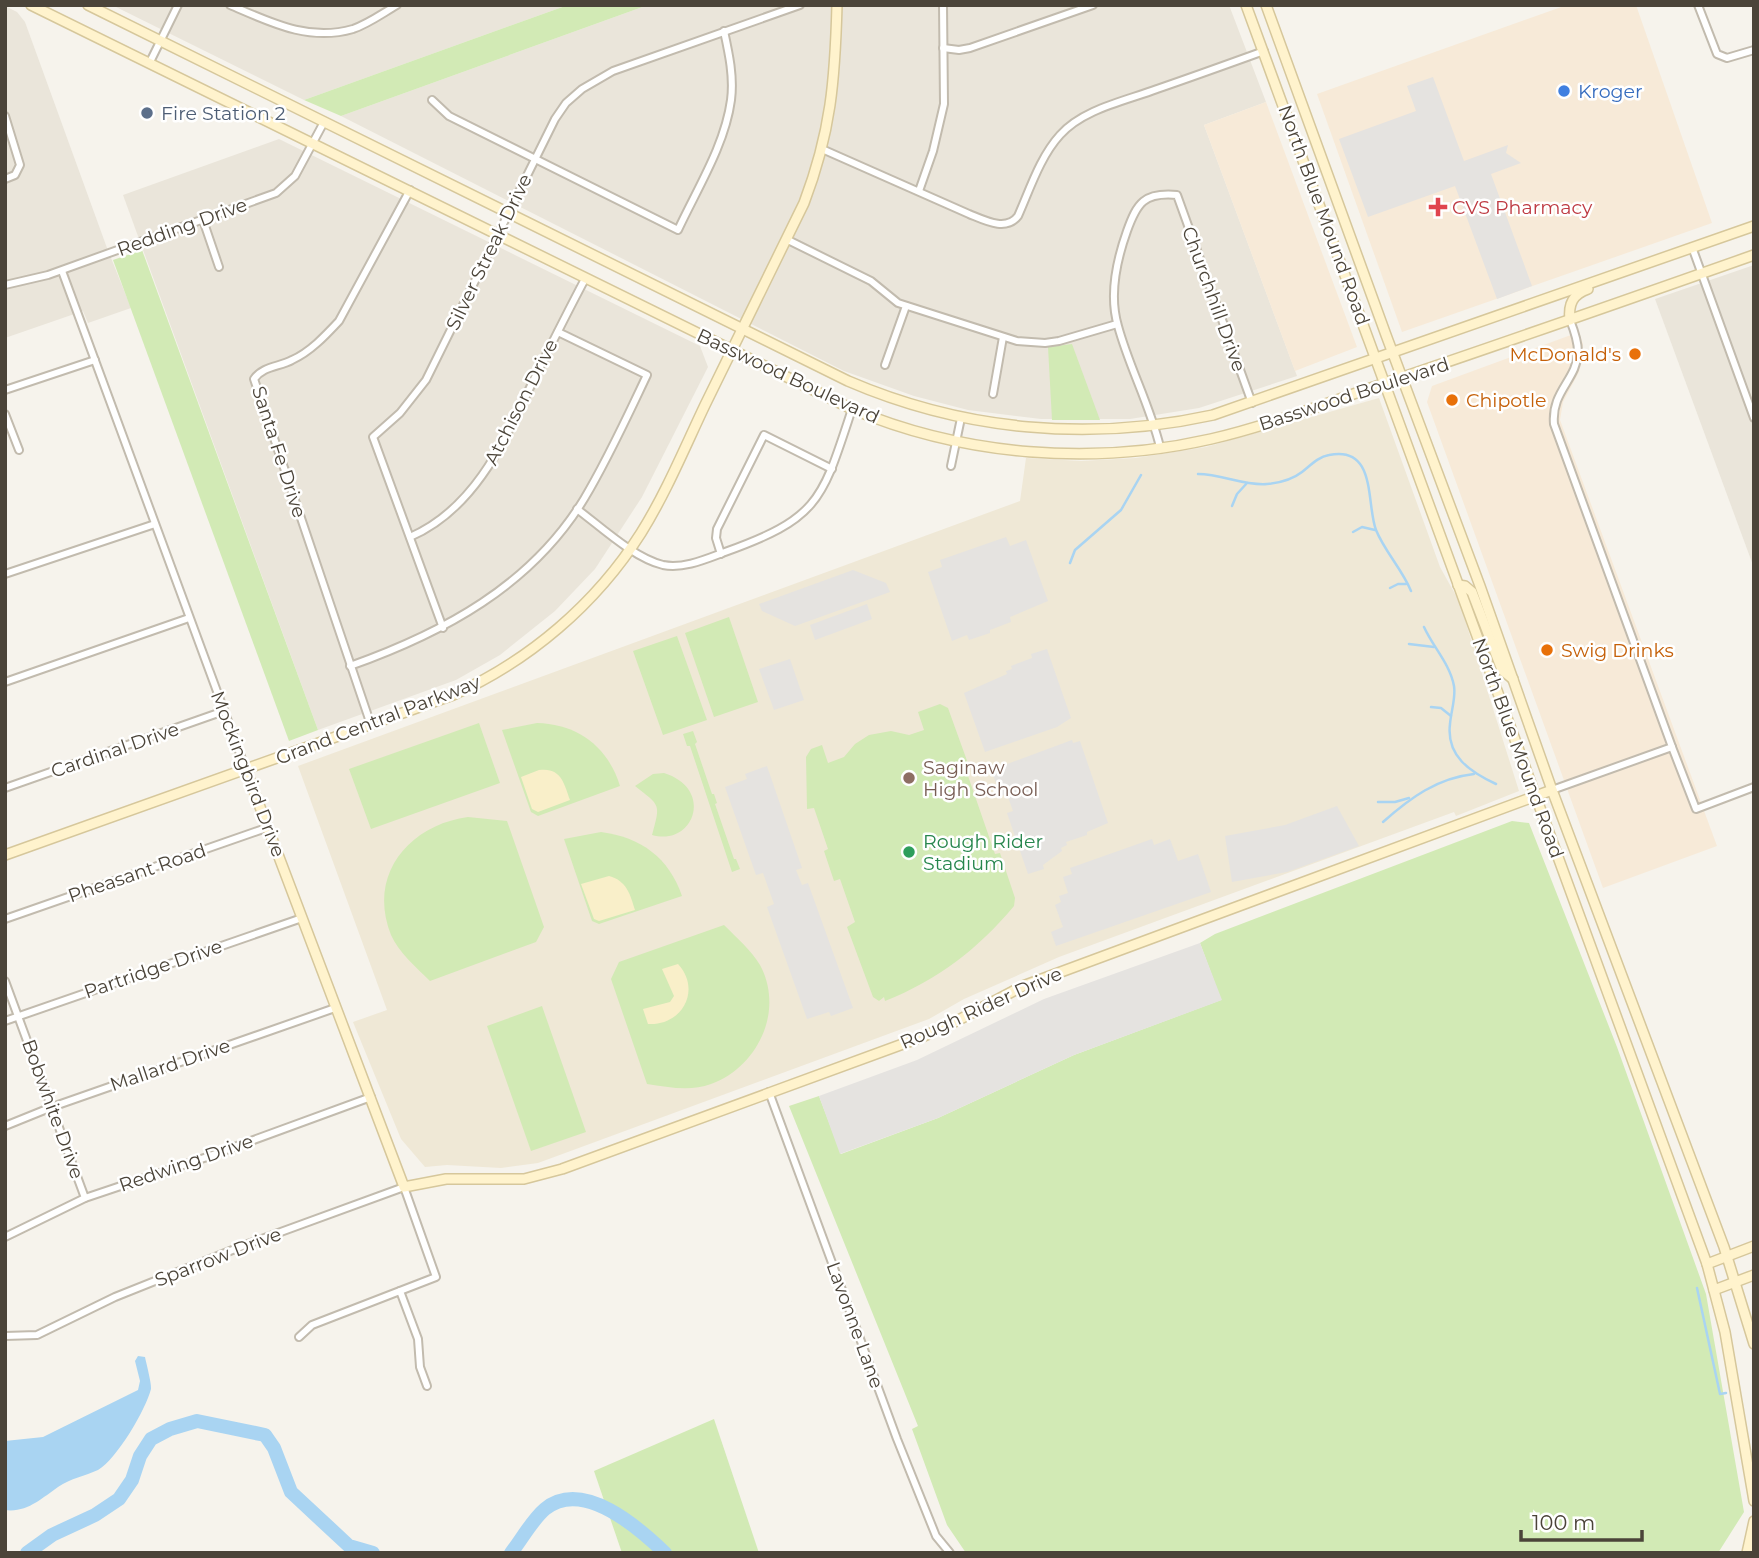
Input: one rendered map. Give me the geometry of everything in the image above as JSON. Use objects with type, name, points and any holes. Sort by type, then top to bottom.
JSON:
[{"type":"main road","name":"Basswood Boulevard","points":[[31,5],[852,409],[899,426],[956,441],[1003,449],[1056,453],[1115,452],[1208,439],[1254,427],[1386,383],[1754,255]]},
{"type":"main road","name":"Basswood Boulevard","points":[[88,5],[742,330],[872,391],[921,408],[993,424],[1050,430],[1095,430],[1155,425],[1213,415],[1754,226]]},
{"type":"main road","name":"Grand Central Parkway","points":[[5,855],[453,695],[509,665],[538,645],[575,613],[631,548],[659,500],[804,203],[822,149],[832,98],[837,5]]},
{"type":"main road","name":"North Blue Mound Road","points":[[1246,5],[1707,1264],[1725,1332],[1754,1501]]},
{"type":"main road","name":"North Blue Mound Road","points":[[1266,5],[1552,790],[1727,1256],[1754,1344]]},
{"type":"main road","points":[[1570,320],[1569,307],[1573,298],[1600,279]]},
{"type":"main road","points":[[1458,585],[1465,586],[1472,592],[1502,670],[1513,680]]},
{"type":"main road","name":"Mockingbird Drive","points":[[246,770],[404,1187]]},
{"type":"main road","name":"Rough Rider Drive","points":[[404,1187],[446,1179],[501,1180],[536,1177],[562,1169],[922,1037],[1023,986],[1552,790]]},
{"type":"main road","points":[[1707,1264],[1754,1247]]},
{"type":"main road","points":[[1714,1290],[1754,1275]]},
{"type":"main road","points":[[1747,1553],[1754,1521]]},
{"type":"street","points":[[150,62],[178,5]]},
{"type":"street","points":[[230,5],[274,24],[309,34],[353,29],[397,5]]},
{"type":"street","name":"Silver Streak Drive","points":[[443,628],[373,437],[400,413],[426,380],[560,111],[573,96],[590,82],[613,71],[800,5]]},
{"type":"street","points":[[919,191],[933,151],[944,104],[943,5]]},
{"type":"street","points":[[943,48],[970,48],[1093,5]]},
{"type":"street","points":[[1698,5],[1714,50],[1722,57],[1734,57],[1754,50]]},
{"type":"street","points":[[432,100],[449,116],[678,230],[718,145],[728,116],[732,76],[724,31]]},
{"type":"street","points":[[822,149],[990,222],[1011,223],[1018,216],[1051,146],[1063,132],[1077,122],[1120,103],[1264,51]]},
{"type":"street","points":[[5,116],[19,156],[19,168],[15,174],[5,179]]},
{"type":"street","name":"Redding Drive","points":[[5,285],[62,271],[262,199],[282,189],[295,176],[324,122]]},
{"type":"street","name":"Santa Fe Drive","points":[[371,725],[254,379],[259,372],[293,360],[323,339],[339,321],[410,190]]},
{"type":"street","name":"Churchhill Drive","points":[[1117,324],[1115,300],[1119,255],[1134,210],[1146,199],[1161,194],[1177,195],[1252,403]]},
{"type":"street","points":[[203,220],[219,267]]},
{"type":"street","points":[[786,239],[871,281],[892,299],[906,306],[1003,337],[1045,343],[1076,337],[1117,324],[1155,425],[1160,447]]},
{"type":"street","points":[[1692,247],[1754,418]]},
{"type":"street","name":"Mockingbird Drive","points":[[62,271],[246,770]]},
{"type":"street","name":"Atchison Drive","points":[[410,537],[429,527],[452,509],[483,474],[501,446],[585,279]]},
{"type":"street","points":[[885,365],[906,306]]},
{"type":"street","points":[[1570,320],[1577,341],[1578,355],[1574,369],[1556,401],[1554,424],[1696,809],[1754,787]]},
{"type":"street","points":[[351,666],[443,628],[483,604],[524,571],[551,543],[599,474],[647,375],[558,331]]},
{"type":"street","points":[[993,394],[1003,337]]},
{"type":"street","points":[[5,390],[95,360]]},
{"type":"street","points":[[577,509],[656,563],[673,566],[694,563],[721,554],[771,535],[792,523],[816,499],[832,469],[852,409]]},
{"type":"street","points":[[5,414],[19,450]]},
{"type":"street","points":[[951,466],[961,418]]},
{"type":"street","points":[[721,554],[716,538],[717,529],[764,435],[832,469]]},
{"type":"street","points":[[5,574],[155,524]]},
{"type":"street","points":[[5,682],[189,618]]},
{"type":"street","name":"Cardinal Drive","points":[[5,788],[224,711]]},
{"type":"street","points":[[1552,790],[1672,747]]},
{"type":"street","name":"Pheasant Road","points":[[5,919],[269,827]]},
{"type":"street","name":"Partridge Drive","points":[[5,1021],[302,918]]},
{"type":"street","name":"Bobwhite Drive","points":[[5,981],[85,1198]]},
{"type":"street","name":"Mallard Drive","points":[[5,1126],[335,1008]]},
{"type":"street","name":"Lavonne Lane","points":[[769,1092],[902,1451],[936,1536],[950,1553]]},
{"type":"street","name":"Redwing Drive","points":[[5,1237],[85,1198],[371,1097]]},
{"type":"street","name":"Mockingbird Drive","points":[[400,1291],[436,1277],[404,1187]]},
{"type":"street","name":"Sparrow Drive","points":[[5,1336],[37,1335],[128,1292],[404,1187]]},
{"type":"street","points":[[299,1337],[312,1325],[400,1291],[418,1339],[420,1367],[427,1386]]},
{"type":"shaded area","points":[[112,5],[568,5],[304,100]]},
{"type":"shaded area","points":[[648,5],[1229,5],[1266,102],[1204,125],[1297,376],[1199,408],[1130,419],[1041,419],[968,410],[914,396],[844,371],[341,116]]},
{"type":"shaded area","points":[[1567,5],[1636,5],[1712,223],[1402,332],[1317,94]]},
{"type":"shaded area","points":[[5,6],[17,12],[25,22],[131,308],[88,323],[83,311],[5,338]]},
{"type":"shaded area","points":[[1433,77],[1464,161],[1508,145],[1506,153],[1521,163],[1491,174],[1532,286],[1497,299],[1455,186],[1368,217],[1339,139],[1416,111],[1407,86]]},
{"type":"shaded area","points":[[1266,102],[1357,347],[1295,371],[1204,125]]},
{"type":"shaded area","points":[[279,139],[700,346],[708,367],[642,497],[595,569],[555,611],[500,655],[456,680],[318,730],[123,195]]},
{"type":"shaded area","points":[[1754,265],[1754,568],[1655,299]]},
{"type":"shaded area","points":[[1579,332],[1583,356],[1579,372],[1563,402],[1560,420],[1717,846],[1603,888],[1427,402],[1432,386]]},
{"type":"shaded area","name":"Saginaw High School","points":[[1379,398],[1440,567],[1459,601],[1519,791],[1456,816],[1454,812],[1059,957],[964,999],[929,1019],[538,1163],[501,1168],[447,1165],[425,1167],[401,1139],[353,1022],[387,1010],[298,766],[1020,501],[1026,458],[1081,461],[1136,458],[1206,447]]},
{"type":"shaded area","points":[[1006,537],[1010,546],[1026,540],[1048,601],[1010,617],[1011,622],[990,630],[990,633],[969,640],[967,635],[952,641],[928,572],[942,567],[940,560]]},
{"type":"shaded area","points":[[853,570],[886,583],[890,592],[795,626],[762,611],[759,604]]},
{"type":"shaded area","points":[[867,604],[872,619],[815,640],[810,625]]},
{"type":"shaded area","points":[[1047,649],[1071,718],[1057,727],[985,752],[964,693],[1007,674],[1006,671],[1012,669],[1011,666],[1032,658],[1031,654]]},
{"type":"shaded area","points":[[790,659],[804,700],[774,710],[759,669]]},
{"type":"shaded area","points":[[1072,740],[1073,743],[1080,741],[1108,823],[1087,832],[1087,835],[1066,842],[1067,845],[1061,848],[1062,851],[1043,865],[1044,869],[1028,874],[1007,813],[1013,811],[1007,794],[1001,796],[991,770]]},
{"type":"shaded area","points":[[767,766],[802,868],[796,870],[802,885],[808,883],[853,1008],[831,1016],[829,1012],[807,1019],[767,907],[774,904],[763,873],[756,875],[725,787],[747,779],[745,774]]},
{"type":"shaded area","points":[[1337,806],[1359,846],[1287,872],[1232,882],[1225,836],[1285,825]]},
{"type":"shaded area","points":[[1152,839],[1154,845],[1170,839],[1178,861],[1198,854],[1211,892],[1056,946],[1051,932],[1063,927],[1055,905],[1061,902],[1059,896],[1068,893],[1063,877],[1072,874],[1070,868]]},
{"type":"shaded area","points":[[1200,943],[1222,1000],[1074,1055],[938,1118],[840,1154],[819,1096],[917,1060],[1044,999]]},
{"type":"green space","points":[[568,5],[648,5],[341,116],[304,100]]},
{"type":"green space","points":[[142,250],[318,730],[289,741],[113,260]]},
{"type":"green space","points":[[1072,344],[1100,420],[1052,420],[1048,347]]},
{"type":"green space","points":[[729,617],[758,702],[714,717],[685,633]]},
{"type":"green space","points":[[677,636],[707,720],[663,735],[633,651]]},
{"type":"green space","name":"Rough Rider Stadium","points":[[940,704],[948,708],[970,769],[966,770],[995,854],[1000,853],[1015,898],[1014,906],[986,936],[956,962],[904,993],[885,1001],[884,997],[879,1001],[873,997],[847,927],[855,922],[840,879],[834,881],[824,851],[828,849],[814,808],[807,809],[806,757],[811,749],[822,745],[828,763],[844,757],[855,744],[869,735],[891,731],[909,735],[924,730],[918,712]]},
{"type":"green space","points":[[479,723],[500,783],[371,829],[349,769]]},
{"type":"green space","points":[[537,723],[566,728],[589,740],[608,760],[620,786],[538,816],[531,812],[502,730]]},
{"type":"green space","points":[[693,731],[697,742],[695,744],[717,803],[715,804],[740,869],[732,872],[690,746],[687,746],[683,734]]},
{"type":"green space","points":[[664,773],[680,781],[690,791],[694,803],[693,814],[688,825],[679,833],[667,836],[652,835],[657,817],[656,806],[635,786],[653,774]]},
{"type":"green space","points":[[468,817],[507,821],[544,927],[536,942],[430,981],[403,954],[391,935],[385,913],[389,873],[398,856],[411,842],[428,830]]},
{"type":"green space","points":[[1512,821],[1529,823],[1617,1047],[1706,1294],[1744,1512],[1718,1553],[966,1553],[947,1525],[912,1429],[918,1426],[789,1106],[819,1096],[841,1154],[938,1118],[1074,1055],[1221,1000],[1200,943],[1215,934]]},
{"type":"green space","points":[[601,832],[629,839],[652,852],[669,871],[682,896],[599,924],[592,921],[564,839]]},
{"type":"green space","points":[[724,925],[744,944],[760,965],[767,983],[768,1019],[762,1036],[742,1065],[711,1084],[687,1088],[647,1084],[611,979],[619,962]]},
{"type":"green space","points":[[542,1006],[586,1132],[531,1151],[487,1026]]},
{"type":"green space","points":[[714,1419],[759,1553],[622,1553],[594,1471]]},
{"type":"sand","points":[[539,770],[557,774],[570,800],[538,812],[532,809],[521,777]]},
{"type":"sand","points":[[609,876],[624,885],[635,910],[599,921],[594,919],[581,884]]},
{"type":"sand","points":[[678,964],[688,985],[685,1004],[679,1013],[670,1019],[648,1024],[643,1009],[670,1002],[674,996],[662,969]]},
{"type":"water","points":[[138,1356],[145,1357],[151,1389],[137,1421],[114,1456],[98,1470],[63,1484],[34,1504],[5,1510],[5,1441],[43,1437],[138,1390],[140,1381],[135,1361]]},
{"type":"waterway","points":[[1198,474],[1267,484],[1294,477],[1325,456],[1344,454],[1355,459],[1367,479],[1376,530],[1411,591]]},
{"type":"waterway","points":[[1070,563],[1075,550],[1121,510],[1141,475]]},
{"type":"waterway","points":[[1232,506],[1237,494],[1247,483]]},
{"type":"waterway","points":[[1353,532],[1362,527],[1375,530]]},
{"type":"waterway","points":[[1390,588],[1406,584]]},
{"type":"waterway","points":[[1424,627],[1449,670],[1454,686],[1450,735],[1456,754],[1469,768],[1496,784]]},
{"type":"waterway","points":[[1409,644],[1434,647]]},
{"type":"waterway","points":[[1431,707],[1441,708],[1451,716]]},
{"type":"waterway","points":[[1383,822],[1425,790],[1448,780],[1474,774]]},
{"type":"waterway","points":[[1378,802],[1395,802],[1409,798]]},
{"type":"waterway","points":[[1697,1288],[1720,1394],[1726,1393]]},
{"type":"waterway","points":[[27,1553],[52,1535],[95,1515],[119,1499],[132,1480],[140,1456],[151,1439],[170,1429],[197,1421],[265,1435],[274,1448],[291,1492],[349,1546],[373,1553]]},
{"type":"waterway","points":[[511,1553],[540,1513],[560,1501],[576,1499],[610,1510],[641,1531],[665,1553]]},
{"type":"place","name":"Kroger","points":[[1564,91]]},
{"type":"place","name":"Fire Station 2","points":[[147,113]]},
{"type":"place","name":"CVS Pharmacy","points":[[1438,207]]},
{"type":"place","name":"McDonald's","points":[[1635,354]]},
{"type":"place","name":"Chipotle","points":[[1452,400]]},
{"type":"place","name":"Swig Drinks","points":[[1547,650]]},
{"type":"place","name":"Saginaw High School","points":[[909,778]]},
{"type":"place","name":"Rough Rider Stadium","points":[[909,852]]}]
